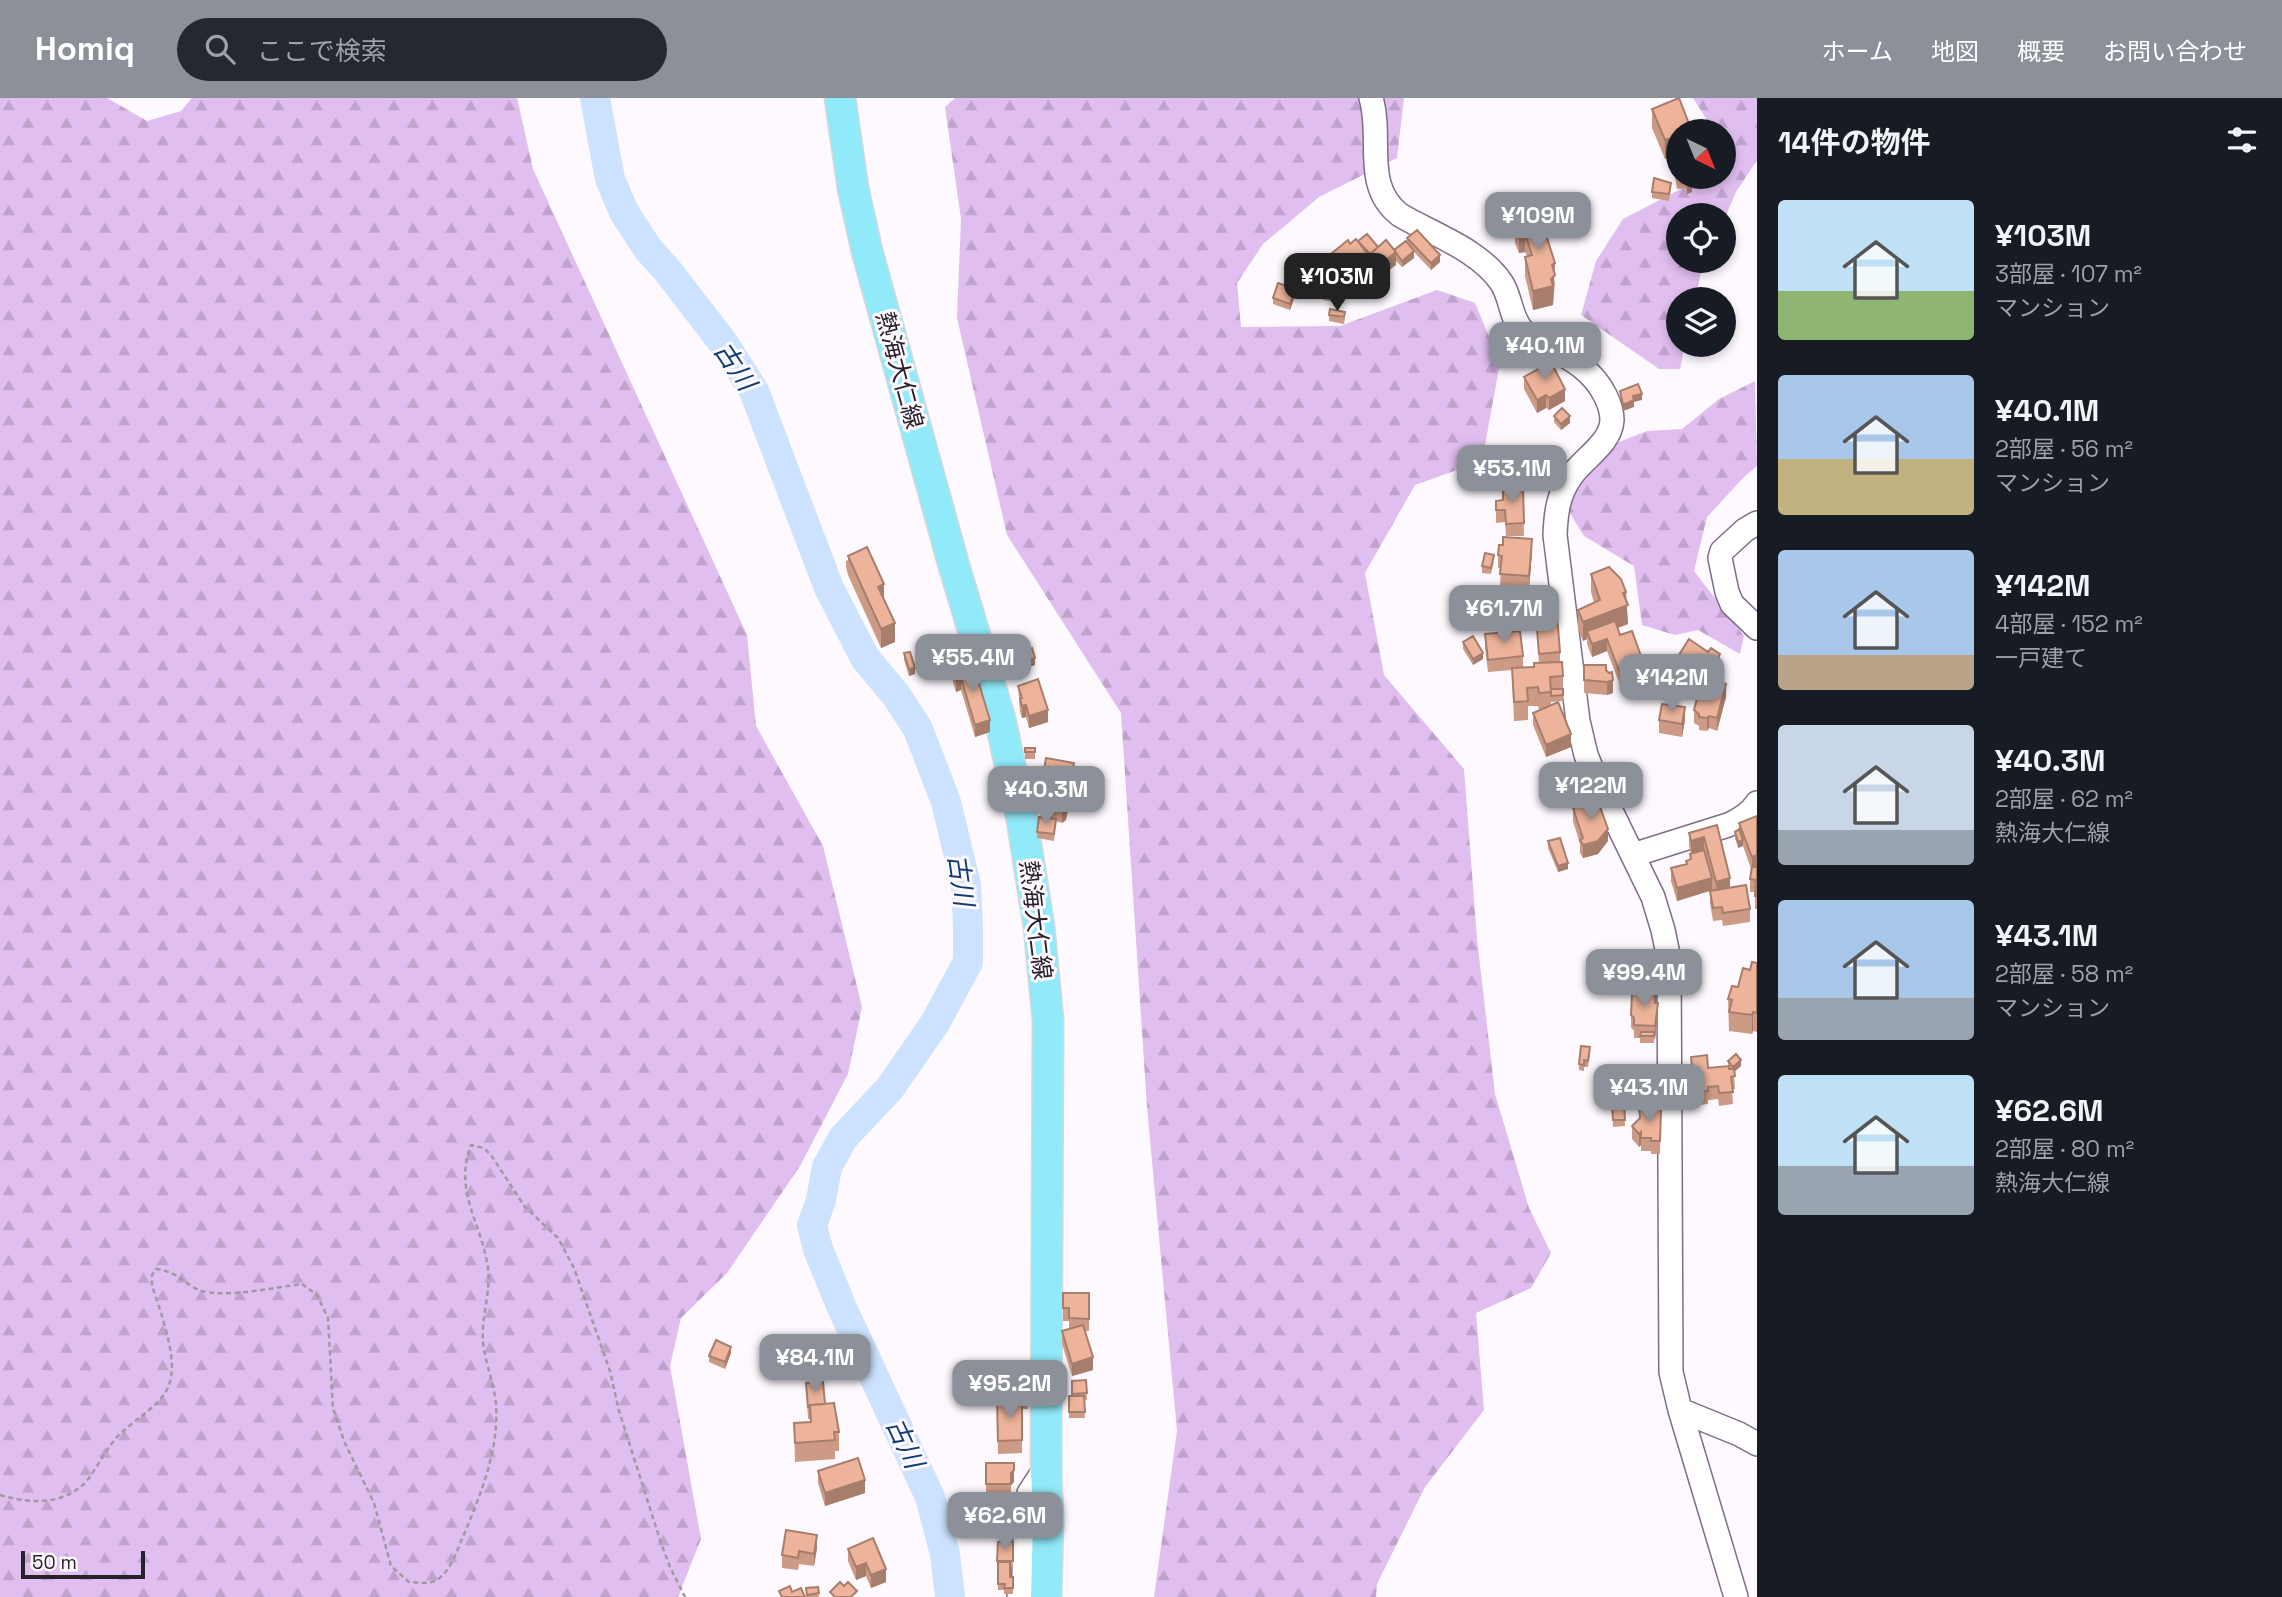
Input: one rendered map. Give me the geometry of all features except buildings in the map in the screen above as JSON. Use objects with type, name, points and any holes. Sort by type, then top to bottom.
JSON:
[{"type":"main road","name":"熱海大仁線","points":[[840,98],[853,188],[867,251],[954,566],[1000,719],[1022,820],[1039,926],[1048,1020],[1046,1597]]},
{"type":"street","points":[[1371,98],[1376,112],[1375,160],[1378,182],[1388,206],[1485,263],[1504,285],[1515,319],[1522,330],[1573,360],[1591,374],[1610,405],[1612,422],[1605,438],[1573,473],[1563,489],[1556,507],[1555,535],[1578,721],[1586,755],[1653,897],[1669,959],[1671,1372],[1736,1597]]},
{"type":"street","points":[[1757,523],[1730,544],[1720,558],[1732,604],[1757,628]]},
{"type":"street","points":[[1633,855],[1728,825],[1753,810],[1757,803]]},
{"type":"street","points":[[1680,1410],[1757,1444]]},
{"type":"street","points":[[1019,1597],[1024,1576],[1029,1493],[1046,1467]]},
{"type":"path","points":[[0,1495],[24,1502],[58,1499],[75,1491],[87,1480],[118,1436],[162,1397],[170,1384],[172,1356],[152,1285],[152,1275],[156,1269],[170,1271],[199,1290],[221,1294],[302,1284],[317,1295],[328,1318],[333,1408],[344,1441],[374,1503],[391,1566],[409,1582],[433,1582],[439,1578],[445,1573],[476,1506],[495,1444],[496,1403],[483,1340],[488,1272],[485,1249],[473,1218],[464,1181],[465,1161],[471,1145],[484,1148],[491,1155],[525,1207],[558,1238],[574,1268],[610,1371],[619,1410],[665,1555],[685,1597]]},
{"type":"green space","points":[[0,98],[107,98],[147,121],[181,111],[192,98],[517,98],[533,169],[747,635],[756,726],[823,846],[862,1007],[848,1074],[800,1166],[727,1273],[681,1318],[670,1366],[701,1539],[678,1597],[0,1597]]},
{"type":"green space","points":[[955,98],[1404,98],[1397,158],[1319,197],[1263,244],[1237,283],[1241,327],[1340,326],[1437,290],[1475,303],[1500,363],[1482,461],[1415,485],[1365,573],[1384,675],[1464,769],[1477,939],[1495,1094],[1529,1208],[1551,1253],[1531,1288],[1476,1313],[1484,1410],[1425,1487],[1377,1584],[1376,1597],[1154,1597],[1177,1431],[1147,1107],[1121,713],[1007,535],[957,318],[961,219],[945,107]]},
{"type":"green space","points":[[1693,98],[1757,98],[1757,160],[1731,203],[1666,203],[1666,273],[1701,273],[1698,287],[1666,287],[1666,357],[1682,357],[1680,369],[1659,369],[1581,315],[1596,261],[1623,219],[1681,189],[1736,189],[1736,119],[1706,119]]},
{"type":"green space","points":[[1755,381],[1757,466],[1707,517],[1694,571],[1744,636],[1740,654],[1698,630],[1675,635],[1642,625],[1634,566],[1584,536],[1563,502],[1593,452],[1647,431],[1682,429],[1719,399]]},
{"type":"waterway","name":"古川","points":[[595,98],[610,179],[624,212],[648,249],[724,344],[754,391],[829,588],[865,658],[896,695],[918,729],[946,802],[966,885],[968,962],[935,1023],[890,1088],[843,1138],[827,1167],[821,1200],[812,1225],[818,1249],[842,1308],[930,1497],[945,1554],[950,1597]]}]
